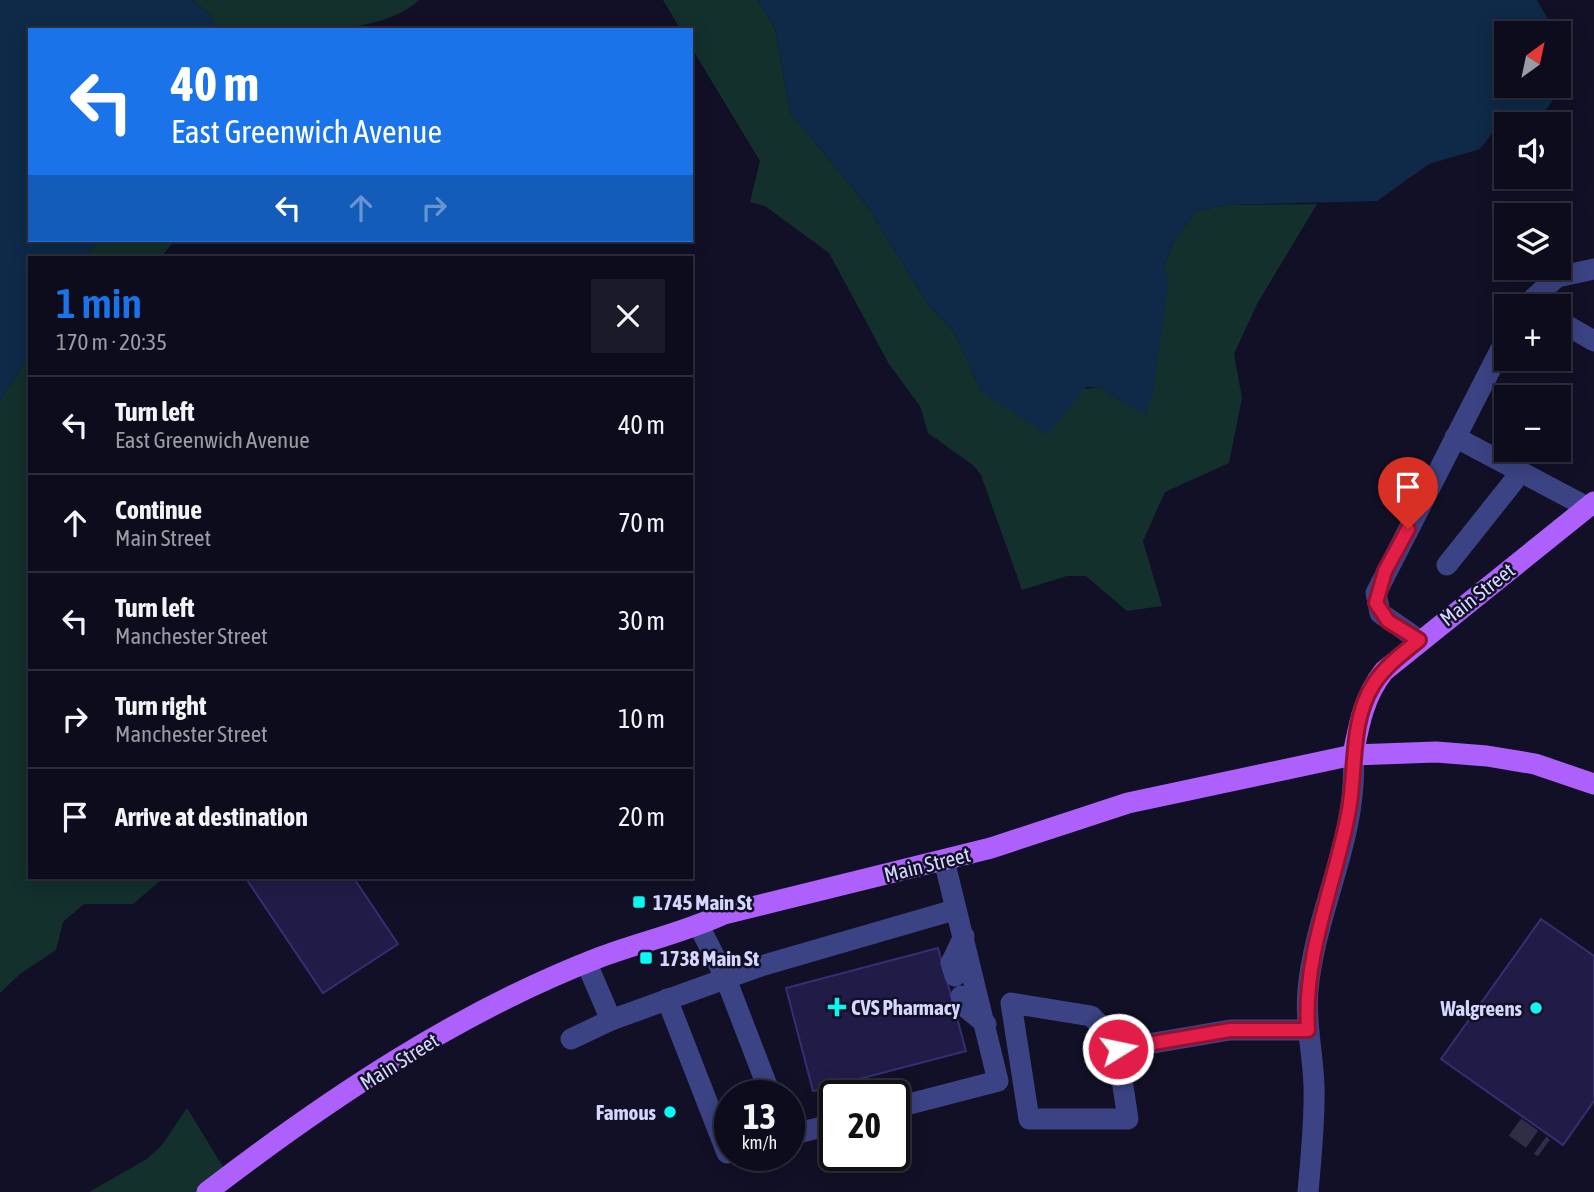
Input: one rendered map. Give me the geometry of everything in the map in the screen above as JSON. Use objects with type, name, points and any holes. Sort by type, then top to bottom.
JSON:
[{"type":"main road","name":"Main Street","points":[[207,1192],[313,1113],[422,1044],[587,964],[732,912],[991,848],[1128,803],[1353,755],[1364,706],[1373,685],[1419,640],[1591,504]]},
{"type":"main road","points":[[1353,755],[1436,752],[1487,756],[1535,764],[1594,784]]},
{"type":"street","points":[[1540,294],[1557,277],[1594,269]]},
{"type":"street","points":[[1571,328],[1594,341]]},
{"type":"street","points":[[1419,640],[1380,613],[1376,593],[1494,362]]},
{"type":"street","points":[[1455,437],[1521,472],[1591,504]]},
{"type":"street","points":[[1447,565],[1521,472]]},
{"type":"street","points":[[1308,1192],[1314,1083],[1308,1030],[1313,958],[1348,817],[1354,780],[1353,755]]},
{"type":"street","points":[[910,1104],[998,1081],[964,936],[954,911],[944,860]]},
{"type":"street","points":[[571,1039],[611,1020],[726,979],[954,911]]},
{"type":"street","points":[[699,926],[726,979],[765,1080]]},
{"type":"street","points":[[964,936],[951,963],[964,1006],[986,1024]]},
{"type":"street","points":[[587,964],[611,1020]]},
{"type":"street","points":[[667,999],[714,1120]]},
{"type":"street","points":[[1011,1003],[1091,1016],[1116,1041],[1118,1049],[1128,1119],[1029,1119],[1011,1003]]},
{"type":"street","points":[[1118,1049],[1230,1030],[1308,1030]]},
{"type":"green space","points":[[192,0],[419,0],[401,13],[378,22],[341,28],[215,28],[211,15]]},
{"type":"green space","points":[[663,0],[757,0],[775,28],[790,112],[868,207],[929,306],[954,332],[981,391],[1100,388],[1146,415],[1163,269],[1175,239],[1197,211],[1225,205],[1317,204],[1257,304],[1234,354],[1242,398],[1229,463],[1165,492],[1143,541],[1162,606],[1127,611],[1086,576],[1067,576],[1022,590],[981,475],[974,466],[928,433],[920,406],[889,364],[829,253],[765,206],[750,202],[760,161],[693,50],[693,28],[680,28]]},
{"type":"green space","points":[[96,242],[173,242],[162,256],[88,256]]},
{"type":"green space","points":[[28,356],[28,879],[163,879],[133,904],[84,904],[63,922],[56,950],[20,974],[0,993],[0,401]]},
{"type":"green space","points":[[187,1108],[225,1170],[199,1192],[89,1192],[147,1159],[162,1145]]},
{"type":"water","points":[[0,0],[192,0],[211,15],[215,28],[28,28],[28,242],[96,242],[88,256],[28,256],[28,356],[0,401]]},
{"type":"water","points":[[757,0],[1537,0],[1549,21],[1494,21],[1494,98],[1554,98],[1544,112],[1494,112],[1494,131],[1480,149],[1429,164],[1377,201],[1225,205],[1197,211],[1175,239],[1163,269],[1169,278],[1153,392],[1145,415],[1100,388],[1086,387],[1047,435],[981,391],[954,332],[929,306],[868,207],[790,112],[775,28]]},
{"type":"building","points":[[246,879],[354,879],[398,944],[323,993]]},
{"type":"building","name":"Walgreens","points":[[1541,919],[1594,956],[1594,1101],[1563,1145],[1441,1059]]},
{"type":"building","name":"CVS Pharmacy","points":[[938,948],[966,1051],[855,1080],[819,1080],[819,1089],[813,1091],[786,988]]},
{"type":"tunnel","points":[[1515,1127],[1544,1148]]},
{"type":"place","name":"1745 Main St","points":[[639,902]]},
{"type":"place","name":"1738 Main St","points":[[646,958]]},
{"type":"place","name":"CVS Pharmacy","points":[[837,1007]]},
{"type":"place","name":"Walgreens","points":[[1536,1008]]},
{"type":"place","name":"Famous","points":[[670,1112]]},
{"type":"route","points":[[1118,1049],[1230,1030],[1308,1030],[1308,990],[1313,958],[1348,817],[1353,789],[1353,755],[1359,723],[1373,685],[1399,656],[1419,640],[1388,621],[1380,613],[1376,603],[1376,593],[1385,571],[1408,529]]}]
